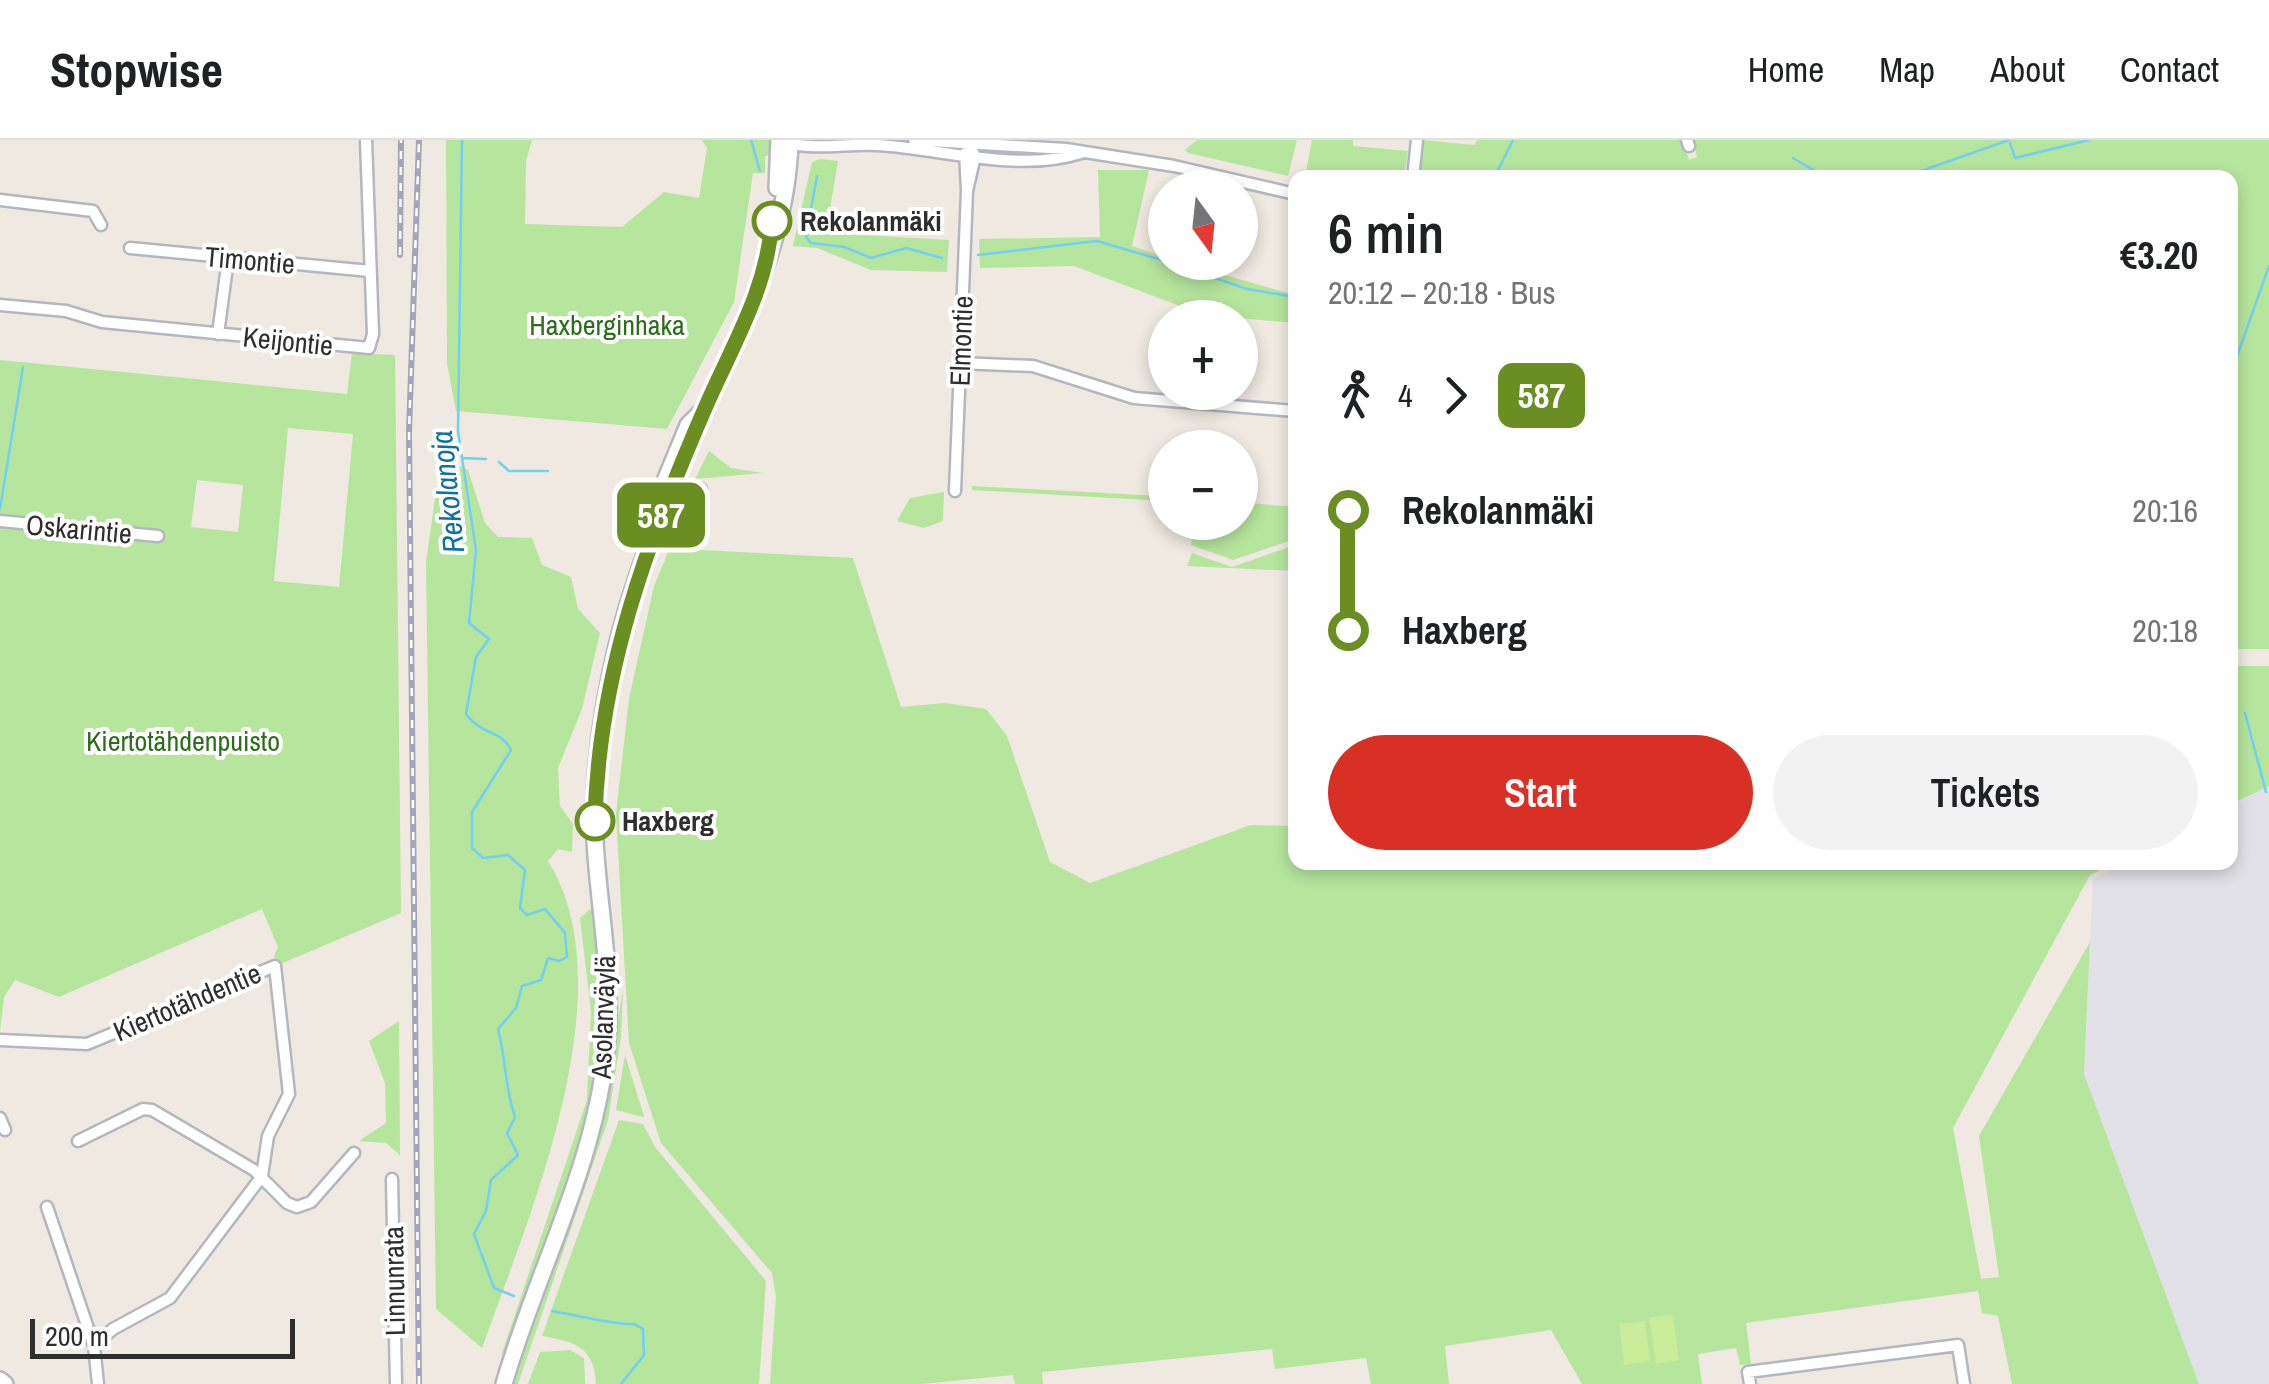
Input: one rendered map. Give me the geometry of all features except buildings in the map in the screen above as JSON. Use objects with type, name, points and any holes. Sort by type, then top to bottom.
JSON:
[{"type":"main road","name":"Asolanväylä","points":[[504,1384],[582,1163],[601,1091],[609,1015],[596,789],[602,721],[619,636],[670,485],[755,301],[784,200],[785,141]]},
{"type":"street","name":"Keijontie","points":[[0,305],[218,334],[369,348],[373,334],[366,140]]},
{"type":"street","points":[[914,140],[969,152]]},
{"type":"street","points":[[1413,170],[1417,140]]},
{"type":"street","points":[[785,141],[878,145],[1034,160],[1082,153],[1174,166],[1288,192]]},
{"type":"street","name":"Elmontie","points":[[955,491],[969,152]]},
{"type":"street","points":[[0,200],[83,208],[92,211],[101,225]]},
{"type":"street","name":"Timontie","points":[[130,248],[228,260],[232,256],[370,270]]},
{"type":"street","points":[[218,334],[228,260]]},
{"type":"street","points":[[960,363],[1033,366],[1134,398],[1288,410]]},
{"type":"street","name":"Oskarintie","points":[[0,521],[158,536]]},
{"type":"street","name":"Kiertotähdentie","points":[[0,1040],[87,1044],[275,966],[289,1094],[268,1136],[262,1176],[170,1298],[136,1315],[94,1346]]},
{"type":"street","points":[[78,1142],[144,1109],[152,1110],[262,1176],[286,1204],[303,1205],[316,1197],[354,1153]]},
{"type":"street","points":[[0,1118],[5,1130]]},
{"type":"street","name":"Linnunrata","points":[[392,1179],[396,1384]]},
{"type":"street","points":[[47,1207],[94,1346],[98,1384]]},
{"type":"street","points":[[1750,1384],[1748,1372],[1958,1344],[1964,1384]]},
{"type":"shaded area","points":[[2269,786],[2269,1384],[2199,1384],[2084,1074],[2093,879],[2110,870],[2238,870],[2238,803]]},
{"type":"green space","name":"Haxberginhaka","points":[[446,140],[532,140],[526,161],[525,224],[622,227],[664,192],[699,198],[707,148],[702,140],[775,140],[776,154],[765,156],[765,173],[753,173],[734,302],[667,429],[456,411],[447,364]]},
{"type":"green space","points":[[1197,140],[1297,140],[1288,176],[1185,150]]},
{"type":"green space","points":[[1312,140],[1353,140],[1353,146],[1408,151],[1405,170],[1306,170]]},
{"type":"green space","points":[[1423,140],[1474,145],[1477,140],[1682,140],[1689,160],[1697,157],[1693,140],[2269,140],[2269,649],[2238,649],[2238,170],[1420,170]]},
{"type":"green space","points":[[838,161],[826,233],[949,240],[947,272],[871,270],[817,248],[793,246],[812,162]]},
{"type":"green space","points":[[1098,170],[1148,170],[1132,246],[1148,251],[1148,280],[1242,280],[1288,293],[1288,322],[1258,320],[1258,300],[1164,300],[1074,266],[980,268],[979,239],[1100,237]]},
{"type":"green space","name":"Kiertotähdenpuisto","points":[[352,353],[395,355],[401,913],[278,965],[274,956],[278,947],[262,909],[59,997],[15,980],[4,997],[0,1031],[0,360],[347,394]],"holes":[[[288,428],[353,434],[339,587],[274,581]],[[197,480],[243,485],[238,532],[191,527]]]},
{"type":"green space","points":[[709,451],[731,468],[763,473],[695,479]]},
{"type":"green space","points":[[441,457],[468,470],[485,523],[498,537],[532,538],[542,565],[571,577],[578,609],[600,633],[582,709],[558,768],[560,806],[573,824],[572,852],[558,849],[548,861],[570,913],[578,973],[574,1037],[544,1171],[482,1348],[436,1309],[426,562]]},
{"type":"green space","points":[[972,486],[1148,495],[1148,500],[972,490]]},
{"type":"green space","points":[[944,492],[943,521],[924,528],[897,521],[910,498]]},
{"type":"green space","points":[[1258,504],[1288,506],[1288,541],[1233,560],[1191,545],[1192,540],[1258,540]]},
{"type":"green space","points":[[672,543],[700,550],[853,558],[901,707],[945,703],[986,709],[1007,736],[1050,862],[1090,883],[1251,825],[1288,826],[1288,870],[2100,870],[2090,875],[1953,1128],[1981,1279],[1999,1277],[1979,1136],[2090,942],[2084,1074],[2199,1384],[2012,1384],[1998,1316],[1982,1313],[1978,1291],[1746,1323],[1751,1364],[1740,1365],[1736,1348],[1698,1354],[1702,1384],[1582,1384],[1551,1330],[1445,1346],[1449,1384],[1371,1384],[1366,1358],[1275,1369],[1272,1349],[1042,1372],[1043,1384],[1015,1384],[1013,1375],[922,1384],[770,1384],[776,1296],[772,1273],[661,1143],[629,1043],[616,814],[629,699],[654,586]]},
{"type":"green space","points":[[1288,547],[1288,571],[1187,566],[1192,553],[1232,567]]},
{"type":"green space","points":[[2238,666],[2269,666],[2269,786],[2238,801]]},
{"type":"green space","points":[[590,909],[597,916],[602,976],[598,1078],[582,1146],[560,1212],[511,1343],[501,1356],[587,1100],[591,1012],[580,918]]},
{"type":"green space","points":[[623,989],[621,1037],[608,1120],[518,1384],[509,1384],[612,1058]]},
{"type":"green space","points":[[399,1021],[400,1155],[386,1143],[359,1141],[386,1123],[385,1083],[369,1041]]},
{"type":"green space","points":[[625,1055],[644,1116],[643,1117],[616,1110]]},
{"type":"green space","points":[[619,1120],[643,1124],[655,1147],[766,1281],[759,1384],[596,1384],[592,1362],[581,1348],[542,1336]]},
{"type":"green space","points":[[1673,1314],[1679,1360],[1656,1364],[1649,1318]]},
{"type":"green space","points":[[1645,1321],[1650,1361],[1624,1365],[1619,1324]]},
{"type":"green space","points":[[570,1350],[584,1358],[585,1384],[528,1384],[540,1352]]},
{"type":"waterway","name":"Rekolanoja","points":[[462,140],[458,431],[476,550],[469,623],[489,639],[476,657],[466,714],[478,726],[503,739],[511,750],[472,812],[472,848],[483,858],[508,855],[525,870],[520,908],[527,915],[545,909],[565,933],[567,957],[559,961],[548,958],[541,980],[522,986],[516,1008],[498,1029],[515,1117],[507,1133],[518,1155],[491,1180],[486,1211],[474,1234],[494,1288],[514,1296]]},
{"type":"waterway","points":[[751,140],[760,171]]},
{"type":"waterway","points":[[1498,170],[1513,140]]},
{"type":"waterway","points":[[1924,170],[2009,140]]},
{"type":"waterway","points":[[2010,143],[2015,158],[2089,140]]},
{"type":"waterway","points":[[1793,158],[1813,170]]},
{"type":"waterway","points":[[817,176],[806,237],[811,243],[844,247],[871,258],[906,248],[942,258]]},
{"type":"waterway","points":[[978,255],[1097,241],[1148,256]]},
{"type":"waterway","points":[[2238,353],[2269,266]]},
{"type":"waterway","points":[[1221,280],[1288,296]]},
{"type":"waterway","points":[[0,509],[23,367]]},
{"type":"waterway","points":[[463,458],[486,459]]},
{"type":"waterway","points":[[499,462],[509,471],[548,471]]},
{"type":"waterway","points":[[2245,713],[2266,792]]},
{"type":"waterway","name":"Rekolanoja","points":[[552,1311],[634,1324],[643,1329],[644,1355],[621,1384]]},
{"type":"railway","points":[[400,255],[401,140]]},
{"type":"railway","points":[[419,140],[409,432],[419,1384]]},
{"type":"bus line","name":"587","points":[[595,821],[602,721],[619,636],[655,531],[699,430],[704,409],[755,301],[770,251],[772,221]]},
{"type":"place","name":"Rekolanmäki","points":[[772,221]]},
{"type":"place","name":"Haxberg","points":[[595,821]]}]
